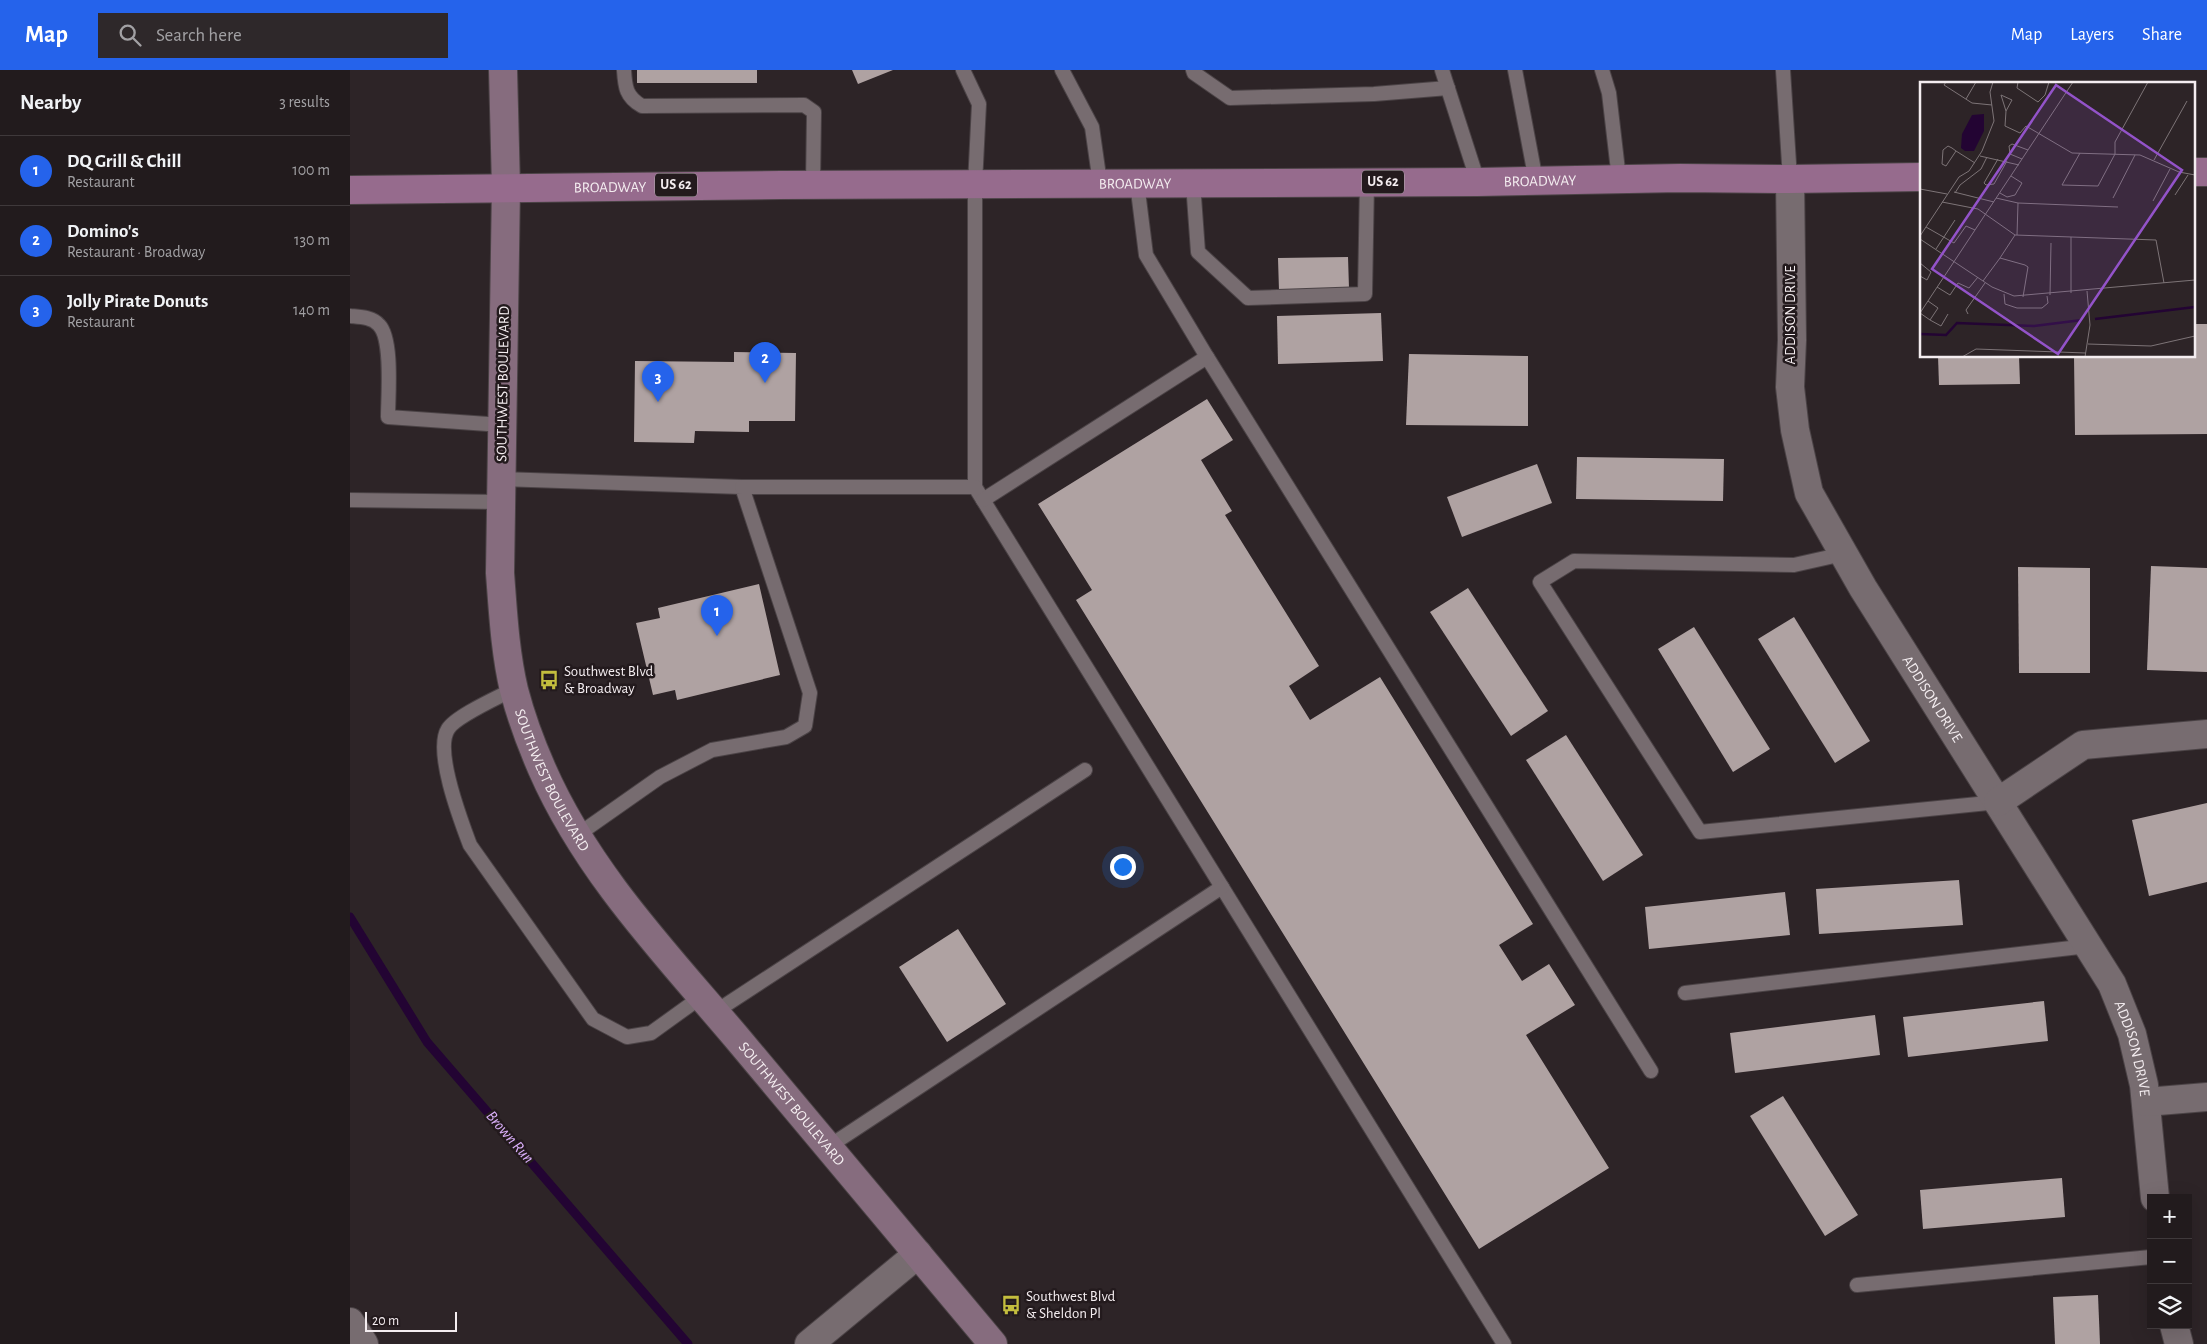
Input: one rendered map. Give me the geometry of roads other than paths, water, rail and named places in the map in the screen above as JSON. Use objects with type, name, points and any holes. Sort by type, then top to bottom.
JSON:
[{"type":"main road","points":[[2194,172],[2207,172]]},
{"type":"main road","name":"BROADWAY","points":[[350,190],[506,187],[1478,182],[1920,177]]},
{"type":"street","name":"SOUTHWEST BOULEVARD","points":[[503,70],[506,187],[500,574],[504,631],[514,689],[523,720],[543,770],[576,836],[599,870],[708,1004],[993,1344]]},
{"type":"street","name":"ADDISON DRIVE","points":[[1790,179],[1792,340],[1790,387],[1795,430],[1810,494],[1868,596],[2112,984],[2132,1034],[2144,1085],[2155,1194]]},
{"type":"street","points":[[1998,802],[2082,745],[2207,734]]},
{"type":"street","points":[[2146,1102],[2207,1097]]},
{"type":"street","points":[[809,1344],[918,1254]]},
{"type":"street","points":[[350,1322],[364,1344]]},
{"type":"street","points":[[2175,1329],[2179,1344]]},
{"type":"lane","points":[[624,70],[626,90],[632,100],[642,106],[804,105],[814,112],[813,185]]},
{"type":"lane","points":[[963,70],[979,104],[975,184],[975,487],[1504,1344]]},
{"type":"lane","points":[[1062,70],[1092,126],[1100,183]]},
{"type":"lane","points":[[1193,70],[1194,74],[1230,98],[1374,94],[1448,88]]},
{"type":"lane","points":[[1442,70],[1478,182]]},
{"type":"lane","points":[[1515,70],[1536,181]]},
{"type":"lane","points":[[1602,70],[1610,93],[1619,179]]},
{"type":"lane","points":[[1783,70],[1790,179]]},
{"type":"lane","points":[[1193,183],[1198,252],[1248,298],[1365,294],[1367,182]]},
{"type":"lane","points":[[1137,183],[1146,255],[1207,357],[1651,1072]]},
{"type":"lane","points":[[350,316],[367,318],[380,325],[387,343],[388,417],[502,425]]},
{"type":"lane","points":[[983,500],[1207,357]]},
{"type":"lane","points":[[576,836],[660,778],[712,750],[786,737],[805,726],[810,693],[742,487]]},
{"type":"lane","points":[[350,500],[501,490],[975,487]]},
{"type":"lane","points":[[1843,554],[1794,565],[1574,561],[1540,582],[1700,832],[1998,802]]},
{"type":"lane","points":[[514,689],[469,712],[448,728],[443,744],[446,768],[457,812],[470,845],[593,1019],[627,1037],[650,1033],[708,1004],[1086,770]]},
{"type":"lane","points":[[828,1147],[1222,888]]},
{"type":"lane","points":[[1685,993],[2088,946]]},
{"type":"lane","points":[[1857,1285],[2147,1257]]},
{"type":"waterway","name":"Brown Run","points":[[350,917],[427,1042],[688,1344]]},
{"type":"place","name":"Domino's","points":[[765,383]]},
{"type":"place","name":"Jolly Pirate Donuts","points":[[658,402]]},
{"type":"place","name":"DQ Grill & Chill","points":[[717,636]]},
{"type":"place","name":"Southwest Blvd & Broadway","points":[[549,680]]},
{"type":"place","name":"Southwest Blvd & Sheldon Pl","points":[[1011,1305]]}]
